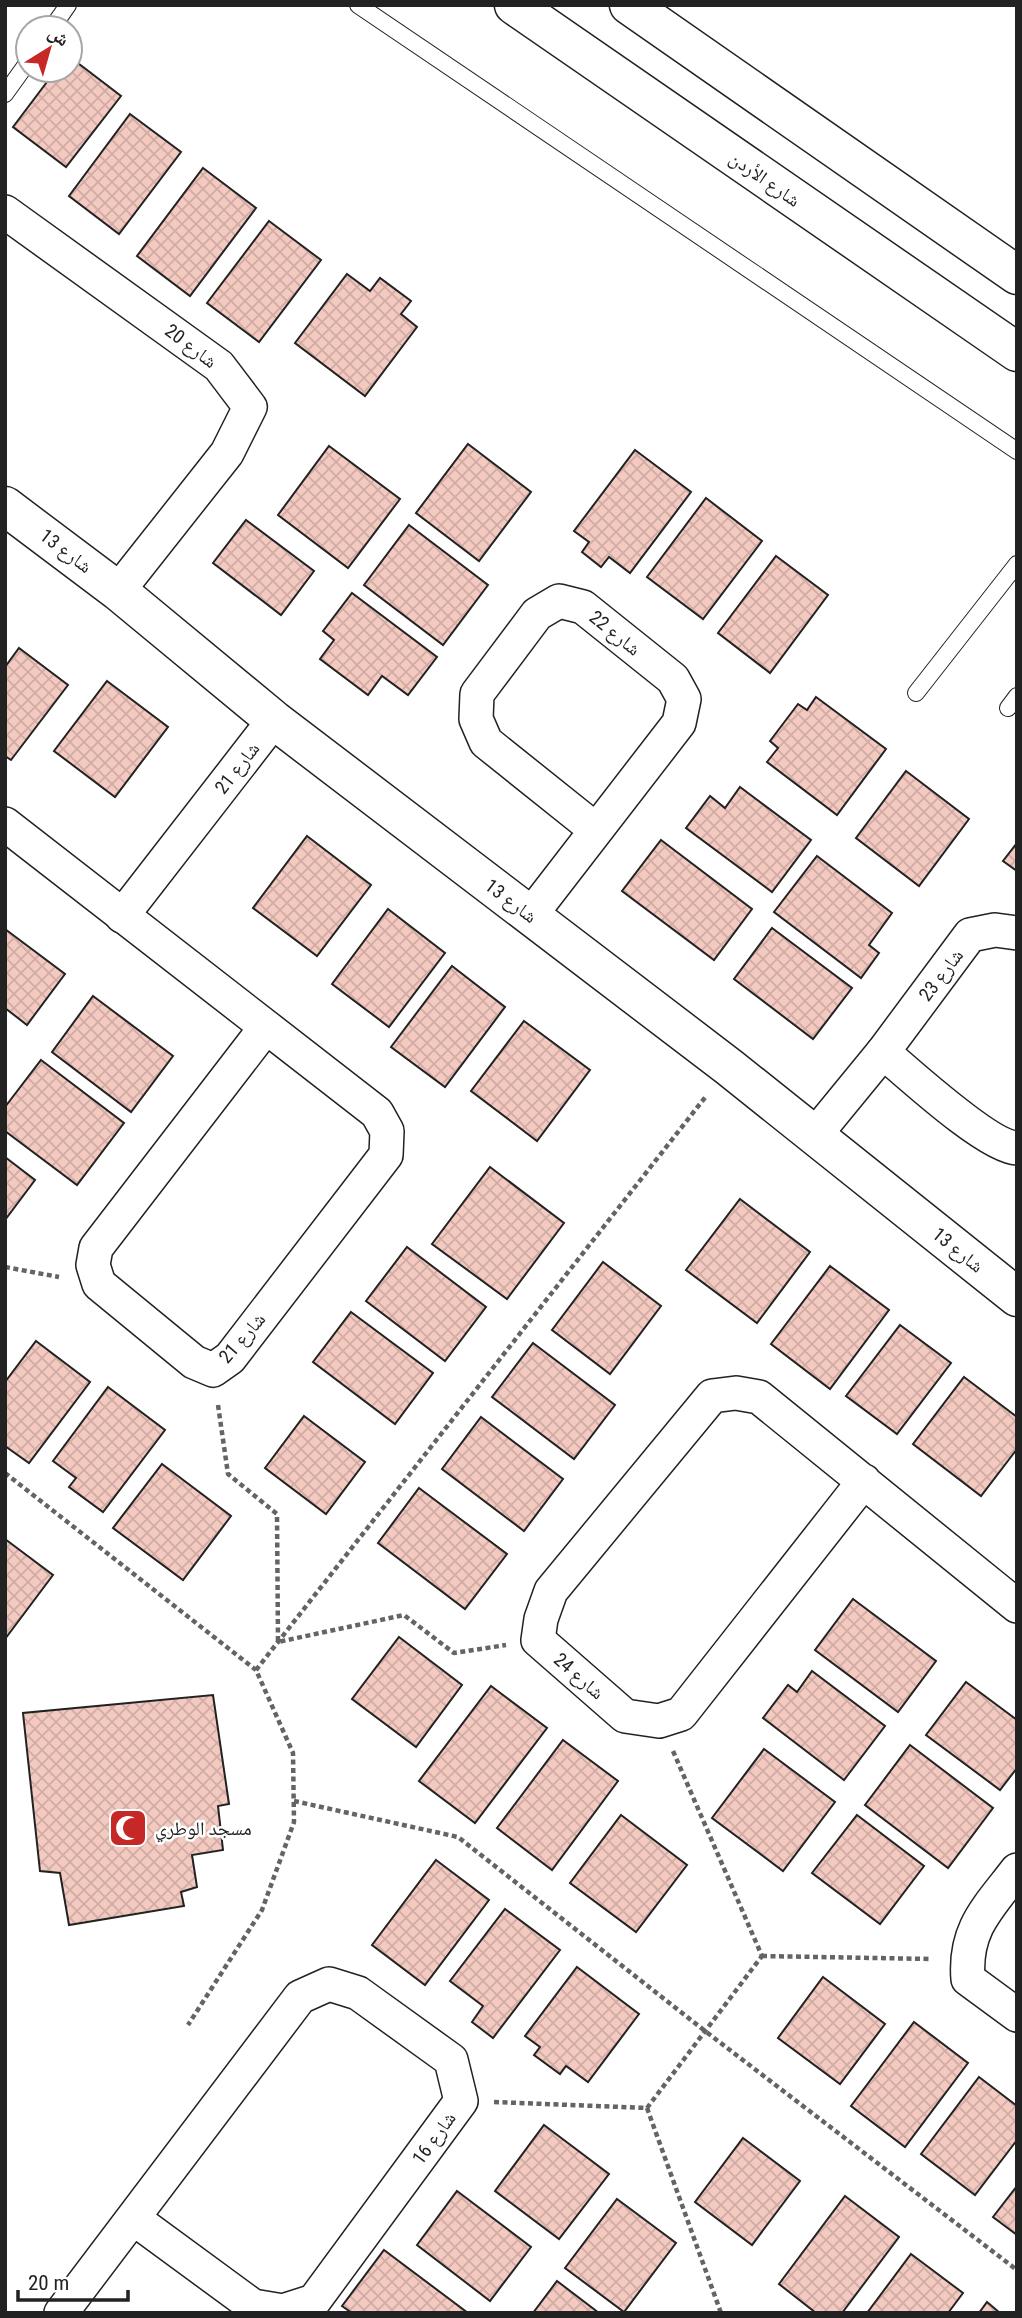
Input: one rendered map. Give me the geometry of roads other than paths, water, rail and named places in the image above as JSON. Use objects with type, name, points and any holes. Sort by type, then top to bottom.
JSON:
[{"type":"street","name":"شارع الأردن","points":[[514,5],[1017,352]]},
{"type":"street","points":[[629,5],[1017,275]]},
{"type":"street","name":"شارع 20","points":[[5,212],[219,366],[250,407],[227,453],[118,590]]},
{"type":"street","name":"شارع 13","points":[[5,506],[118,590],[274,720],[729,1067],[1017,1297]]},
{"type":"street","name":"شارع 22","points":[[530,916],[679,723],[684,699],[673,679],[583,607],[559,601],[537,614],[477,694],[476,719],[486,742],[596,830]]},
{"type":"street","name":"شارع 21","points":[[121,916],[274,720]]},
{"type":"street","name":"شارع 21","points":[[5,824],[377,1113],[387,1131],[386,1155],[230,1358],[214,1370],[194,1362],[99,1284],[93,1265],[96,1248],[266,1027]]},
{"type":"street","name":"23 شارع","points":[[815,1135],[883,1052],[970,936],[995,930],[1017,933]]},
{"type":"street","points":[[883,1052],[987,1137],[1017,1148]]},
{"type":"street","name":"شارع 24","points":[[864,1481],[681,1714],[659,1721],[625,1716],[538,1640],[541,1619],[551,1591],[712,1396],[736,1393],[759,1397],[1013,1596]]},
{"type":"street","points":[[1017,1870],[976,1923],[967,1960],[968,1979],[1017,2015]]},
{"type":"street","name":"شارع 16","points":[[61,2313],[300,1997],[329,1984],[358,1993],[451,2060],[461,2101],[314,2301],[283,2311],[253,2306],[133,2218]]},
{"type":"lane","points":[[358,5],[1017,451]]},
{"type":"lane","points":[[916,693],[1017,564]]},
{"type":"place","name":"مسجد الوطري","points":[[128,1828]]}]
